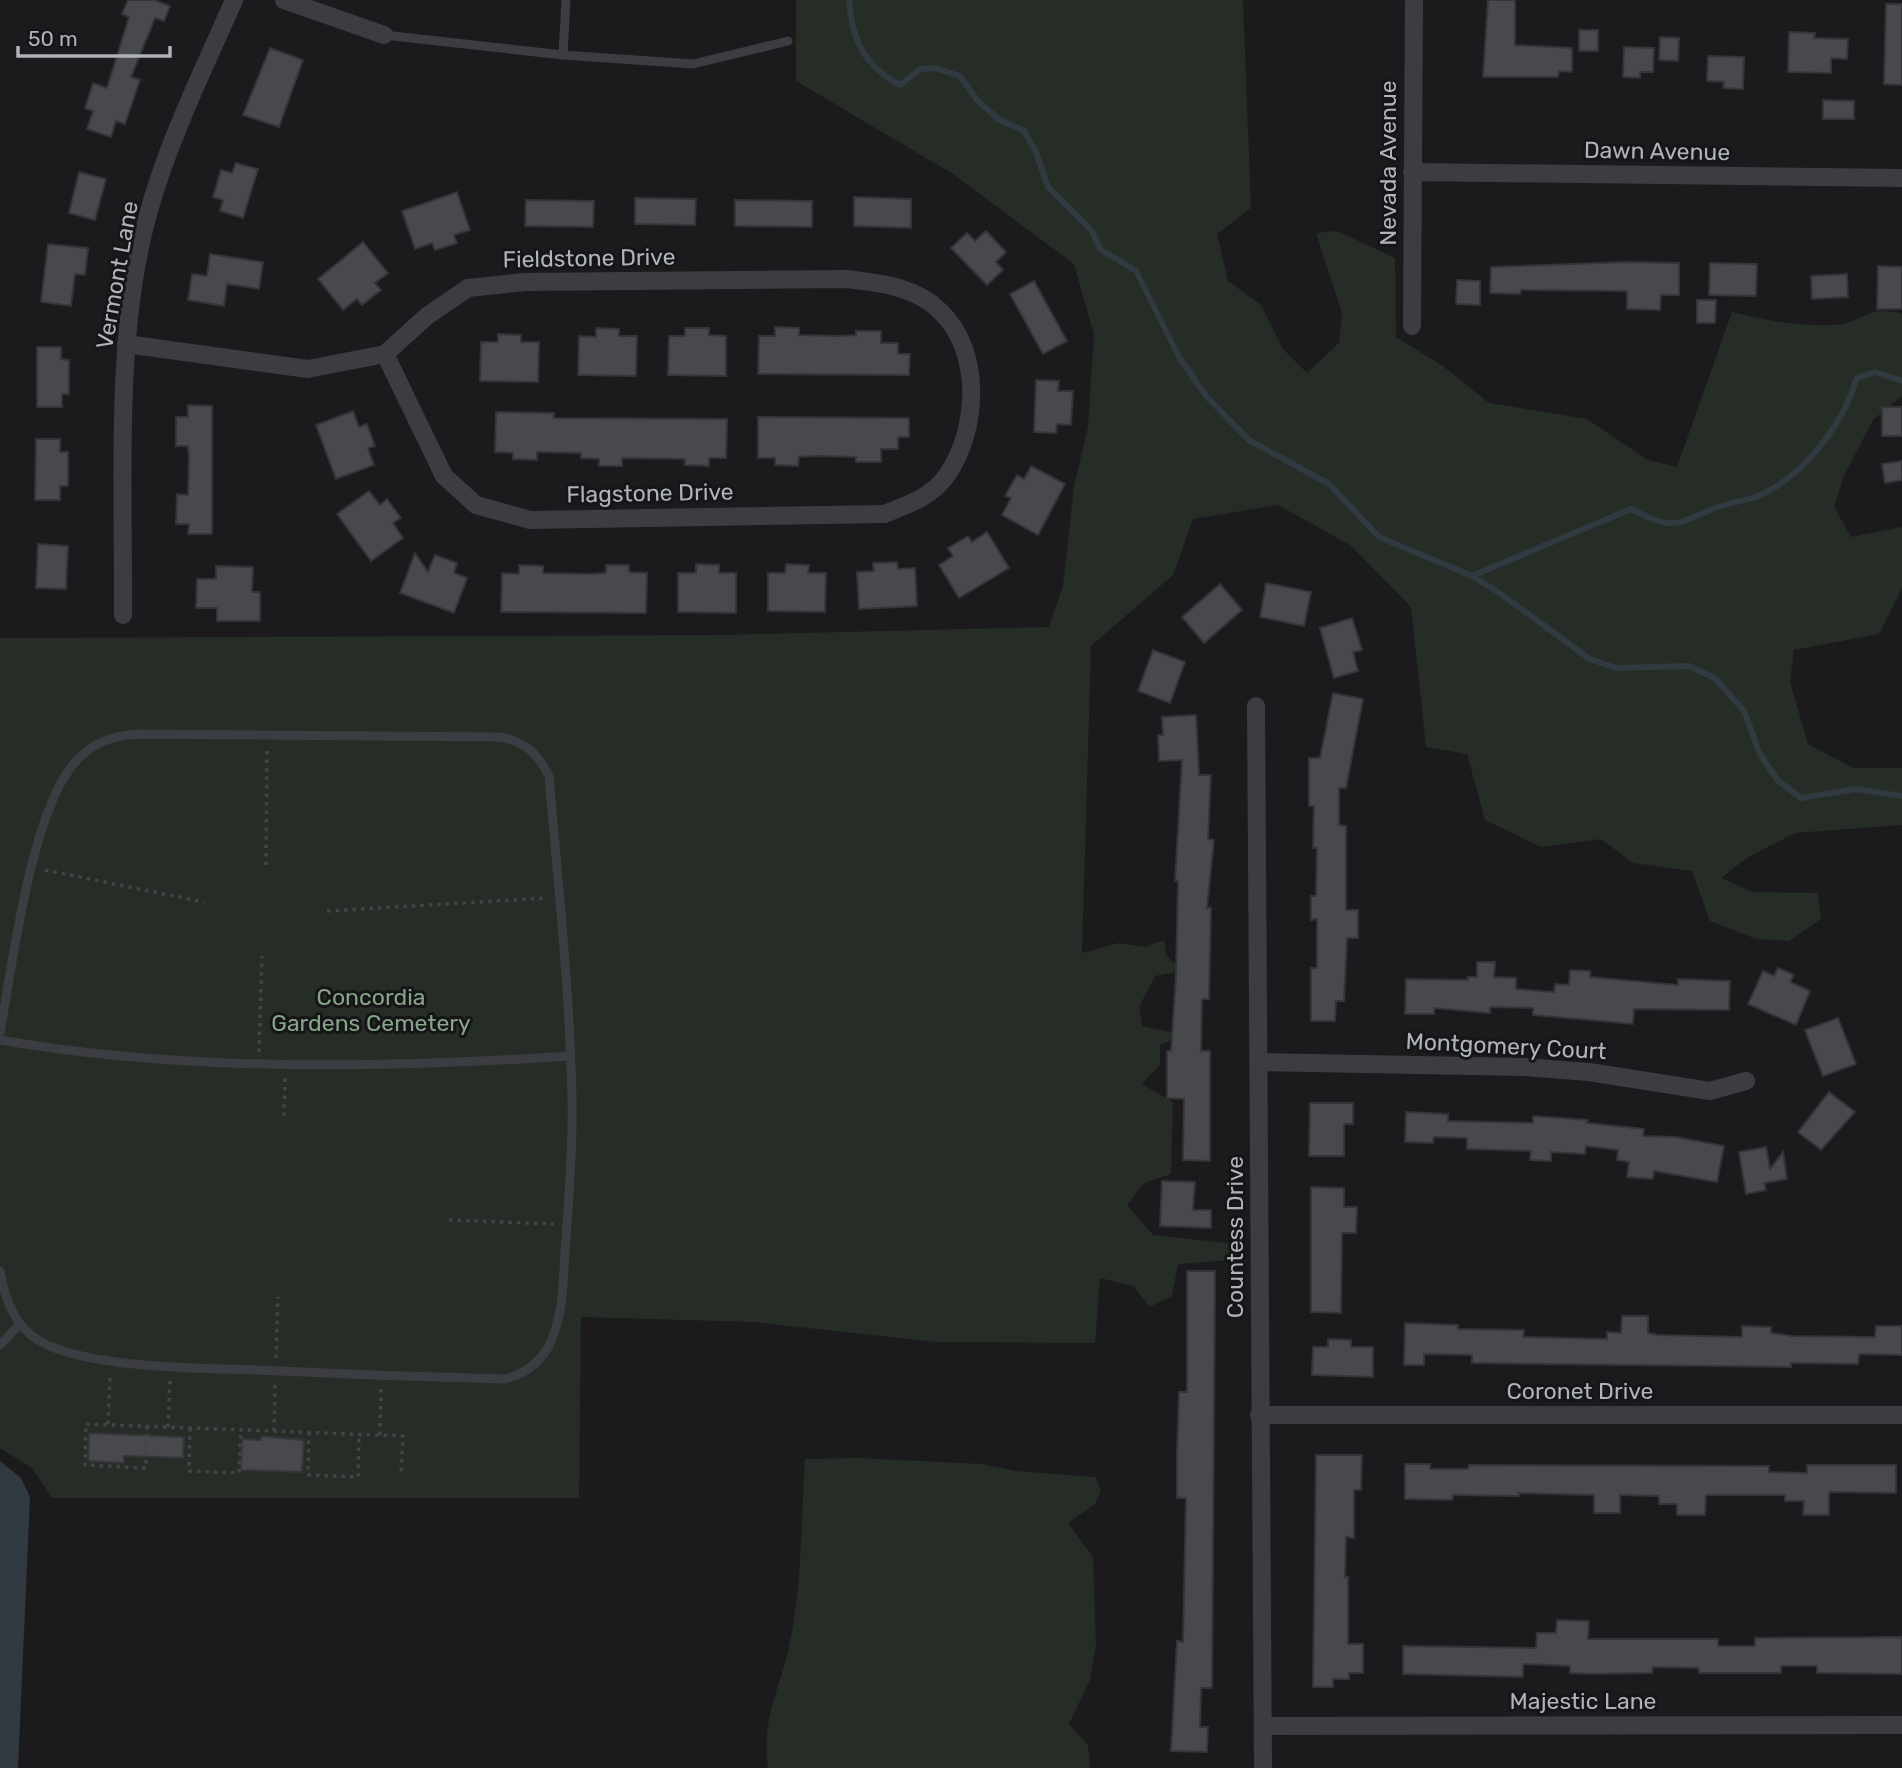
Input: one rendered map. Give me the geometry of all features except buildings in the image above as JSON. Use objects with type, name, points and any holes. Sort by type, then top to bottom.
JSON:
[{"type":"street","name":"Vermont Lane","points":[[123,615],[126,344],[147,218],[188,104],[234,0]]},
{"type":"street","points":[[284,0],[384,35]]},
{"type":"street","name":"Nevada Avenue","points":[[1412,326],[1414,0]]},
{"type":"street","name":"Dawn Avenue","points":[[1412,172],[1902,178]]},
{"type":"street","name":"Fieldstone Drive","points":[[385,354],[427,316],[468,288],[525,282],[846,279],[897,285],[940,310],[959,338],[972,382],[967,435]]},
{"type":"street","points":[[126,344],[309,369],[385,354]]},
{"type":"street","name":"Flagstone Drive","points":[[385,354],[444,475],[476,505],[530,520],[884,514],[920,500],[946,476],[967,435]]},
{"type":"street","name":"Countess Drive","points":[[1256,706],[1261,1062],[1259,1415],[1263,1768]]},
{"type":"street","name":"Montgomery Court","points":[[1261,1062],[1524,1067],[1589,1072],[1710,1091],[1746,1081]]},
{"type":"street","name":"Coronet Drive","points":[[1259,1415],[1902,1415]]},
{"type":"street","name":"Majestic Lane","points":[[1264,1726],[1902,1725]]},
{"type":"lane","points":[[563,55],[566,0]]},
{"type":"lane","points":[[384,35],[563,55],[693,64],[788,41]]},
{"type":"lane","points":[[0,1033],[32,868],[58,788],[77,759],[93,745],[108,738],[137,734],[501,737],[519,741],[531,748],[548,776],[570,1056],[572,1134],[556,1325],[548,1348],[536,1363],[522,1374],[505,1379],[170,1366],[110,1359],[65,1350],[34,1337],[20,1324],[11,1309],[0,1271]]},
{"type":"lane","points":[[0,1040],[46,1048],[152,1058],[286,1064],[436,1063],[570,1056]]},
{"type":"lane","points":[[0,1345],[20,1324]]},
{"type":"path","points":[[266,865],[267,735]]},
{"type":"path","points":[[32,868],[204,902]]},
{"type":"path","points":[[327,911],[559,897]]},
{"type":"path","points":[[258,1062],[262,956]]},
{"type":"path","points":[[284,1116],[286,1064]]},
{"type":"path","points":[[449,1220],[566,1225]]},
{"type":"path","points":[[108,1425],[110,1359]]},
{"type":"path","points":[[168,1427],[170,1366]]},
{"type":"path","points":[[380,1435],[381,1376]]},
{"type":"path","points":[[147,1426],[145,1468],[85,1465],[86,1424],[147,1426],[241,1430],[309,1432],[402,1436],[401,1475]]},
{"type":"path","points":[[190,1428],[188,1471],[239,1473],[241,1430]]},
{"type":"path","points":[[309,1432],[308,1475],[358,1477],[359,1434]]},
{"type":"green space","name":"Concordia Gardens Cemetery","points":[[796,0],[1243,0],[1251,208],[1217,234],[1228,281],[1261,305],[1283,349],[1307,373],[1339,343],[1342,313],[1316,233],[1337,231],[1395,258],[1396,337],[1443,366],[1489,403],[1587,419],[1648,460],[1677,467],[1732,312],[1809,325],[1845,324],[1881,311],[1902,314],[1902,396],[1873,420],[1844,476],[1834,507],[1851,537],[1902,527],[1902,588],[1879,634],[1794,650],[1790,682],[1808,744],[1853,768],[1902,768],[1902,825],[1795,833],[1748,857],[1721,878],[1753,892],[1818,893],[1821,919],[1789,941],[1756,939],[1710,921],[1692,871],[1633,863],[1601,839],[1541,847],[1485,820],[1467,754],[1426,747],[1411,607],[1350,545],[1278,505],[1193,519],[1173,575],[1091,646],[1082,953],[1119,943],[1145,947],[1164,940],[1166,955],[1182,971],[1155,976],[1139,1007],[1142,1026],[1184,1035],[1160,1045],[1160,1065],[1142,1084],[1173,1102],[1171,1174],[1144,1183],[1127,1205],[1153,1235],[1235,1244],[1231,1260],[1178,1264],[1172,1296],[1150,1307],[1133,1286],[1100,1278],[1095,1343],[936,1342],[754,1322],[581,1317],[579,1498],[52,1498],[32,1468],[0,1448],[0,638],[718,635],[1049,627],[1063,586],[1074,486],[1088,427],[1094,335],[1074,264],[953,174],[796,81]]},
{"type":"green space","points":[[858,1458],[981,1464],[1016,1471],[1095,1477],[1101,1491],[1095,1504],[1068,1523],[1093,1557],[1096,1644],[1090,1680],[1069,1724],[1088,1745],[1090,1768],[768,1768],[766,1751],[769,1720],[789,1647],[796,1601],[805,1459]]},
{"type":"shaded area","points":[[0,1461],[21,1478],[30,1497],[18,1768],[0,1768]]},
{"type":"waterway","points":[[849,0],[853,27],[862,50],[888,78],[900,85],[920,69],[935,68],[960,76],[977,100],[998,119],[1024,131],[1036,152],[1048,187],[1092,231],[1100,249],[1136,271],[1179,357],[1206,396],[1249,440],[1329,484],[1379,537],[1472,576],[1590,659],[1616,668],[1689,666],[1715,678],[1744,711],[1760,754],[1778,781],[1801,798],[1855,789],[1902,796]]},
{"type":"waterway","points":[[1472,576],[1631,509],[1656,521],[1674,523],[1761,495],[1793,474],[1821,446],[1842,412],[1857,378],[1875,372],[1902,381]]}]
